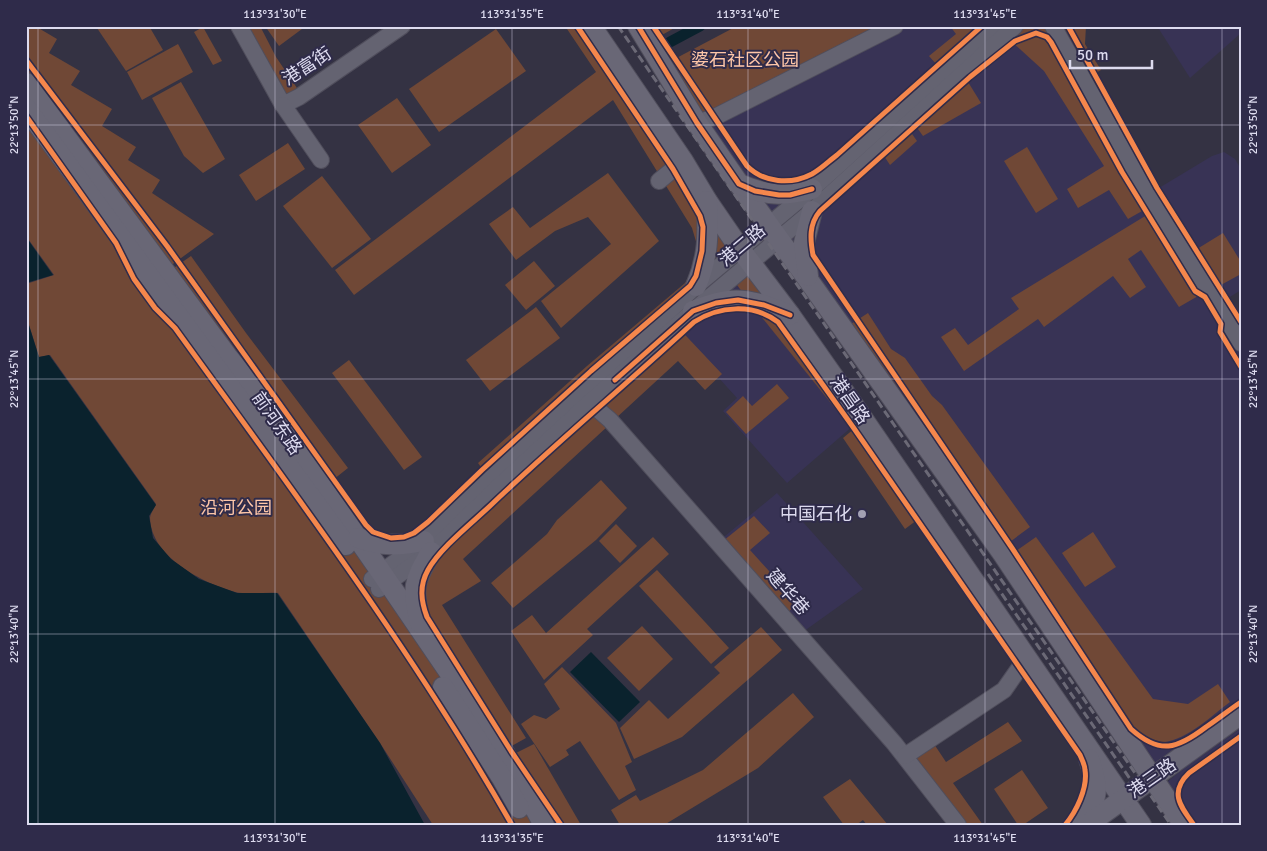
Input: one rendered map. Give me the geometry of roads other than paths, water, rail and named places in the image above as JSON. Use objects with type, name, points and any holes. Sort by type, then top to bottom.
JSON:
[{"type":"main road","name":"港昌路","points":[[591,26],[683,161],[707,202],[790,315],[1132,811]]},
{"type":"main road","name":"港昌路","points":[[638,26],[697,123],[997,546],[1184,825]]},
{"type":"main road","name":"前河东路","points":[[26,83],[227,356],[257,393],[358,538],[380,580],[529,825]]},
{"type":"main road","name":"前河东路","points":[[26,108],[380,580],[422,633],[505,754],[544,825]]},
{"type":"main road","points":[[739,184],[755,191],[778,195],[812,189]]},
{"type":"main road","points":[[696,286],[706,260],[708,244],[707,202]]},
{"type":"main road","points":[[809,281],[804,243],[812,211]]},
{"type":"main road","points":[[693,311],[727,300],[738,300],[764,305],[790,315]]},
{"type":"main road","points":[[358,538],[386,545],[428,546],[415,584],[415,602],[422,633]]},
{"type":"main road","name":"港三路","points":[[1088,825],[1132,811],[1156,783],[1194,749],[1241,714]]},
{"type":"main road","points":[[1156,783],[1184,768],[1241,727]]},
{"type":"main road","points":[[1082,738],[1095,775],[1097,792],[1082,825]]},
{"type":"main road","points":[[1131,746],[1147,754],[1165,757],[1194,749]]},
{"type":"main road","points":[[1108,825],[1132,811]]},
{"type":"street","name":"港富街","points":[[239,26],[283,105],[321,160]]},
{"type":"street","name":"港富街","points":[[283,105],[299,97],[402,26]]},
{"type":"street","points":[[697,123],[717,116],[895,26]]},
{"type":"street","name":"港二路","points":[[585,398],[693,311],[746,256],[774,232],[812,189],[993,26]]},
{"type":"street","name":"港二路","points":[[774,232],[812,211],[1015,26]]},
{"type":"street","points":[[1054,26],[1141,182],[1241,343]]},
{"type":"street","points":[[659,181],[683,161]]},
{"type":"street","name":"港二路","points":[[380,580],[428,546],[585,398],[696,286],[746,256]]},
{"type":"street","name":"建华巷","points":[[585,398],[610,420],[905,756],[958,825]]},
{"type":"street","points":[[905,756],[1004,690],[1027,657]]},
{"type":"water","points":[[26,237],[53,275],[26,283]]},
{"type":"water","points":[[26,316],[39,357],[49,355],[156,505],[149,516],[153,538],[171,559],[199,579],[237,593],[277,593],[380,743],[425,825],[26,825]]},
{"type":"water","points":[[591,652],[640,702],[619,722],[570,672]]},
{"type":"waterway","points":[[670,42],[700,26]]},
{"type":"railway","points":[[618,26],[1171,825]]},
{"type":"railway","points":[[988,574],[1135,786]]},
{"type":"place","name":"中国石化","points":[[862,514]]},
{"type":"park label","name":"婆石社区公园","points":[[745,60]]},
{"type":"park label","name":"沿河公园","points":[[236,508]]}]
